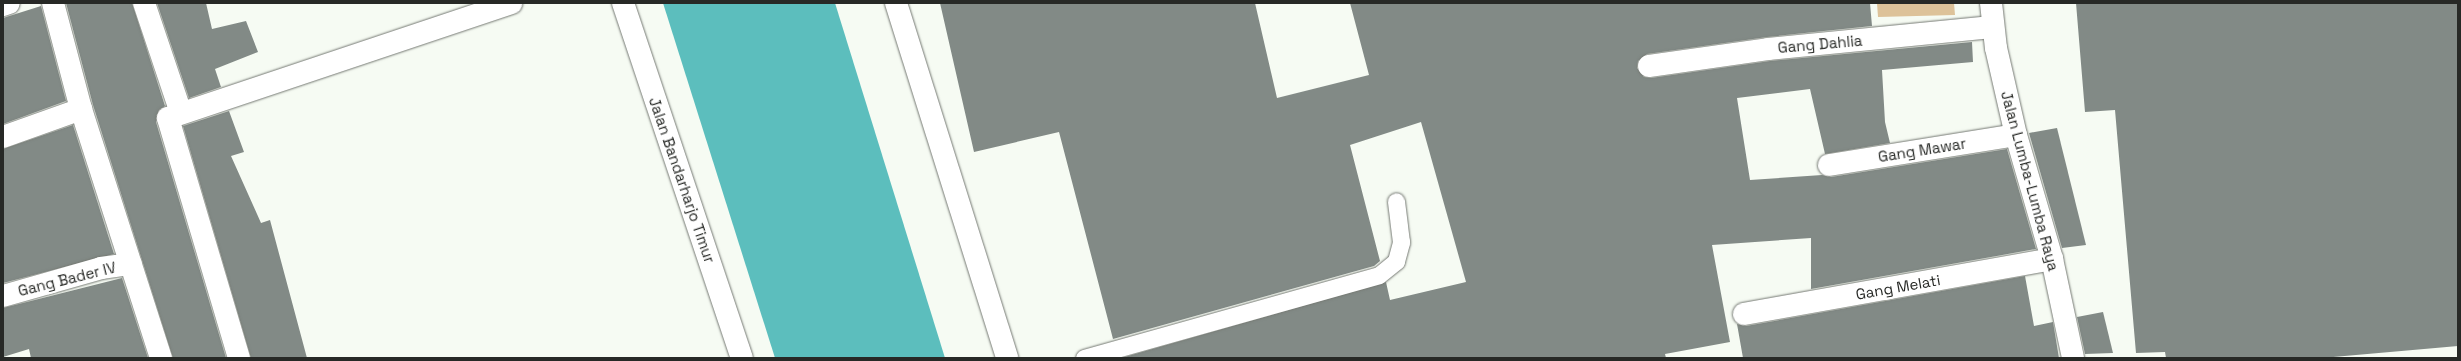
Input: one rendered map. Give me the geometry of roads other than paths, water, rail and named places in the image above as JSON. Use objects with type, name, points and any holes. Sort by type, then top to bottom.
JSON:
[{"type":"street","points":[[3,5],[9,3]]},
{"type":"street","points":[[53,3],[81,108],[161,358]]},
{"type":"street","points":[[144,3],[181,113]]},
{"type":"street","points":[[239,358],[167,121],[169,116],[511,3]]},
{"type":"street","name":"Jalan Bandarharjo Timur","points":[[623,3],[742,358]]},
{"type":"street","points":[[896,3],[1007,358]]},
{"type":"street","name":"Jalan Lumba-Lumba Raya","points":[[1991,3],[1992,27],[2016,135],[2052,259],[2072,358]]},
{"type":"street","name":"Gang Dahlia","points":[[1649,66],[1768,49],[1992,27]]},
{"type":"street","points":[[3,137],[81,108]]},
{"type":"street","name":"Gang Mawar","points":[[1829,165],[2016,135]]},
{"type":"street","name":"Gang Melati","points":[[1744,314],[2052,259]]},
{"type":"street","name":"Gang Bader IV","points":[[3,296],[101,268],[131,264]]},
{"type":"lane","points":[[1084,358],[1379,275],[1396,261],[1401,242],[1396,201]]},
{"type":"water","points":[[663,3],[835,3],[945,358],[775,358]]}]
